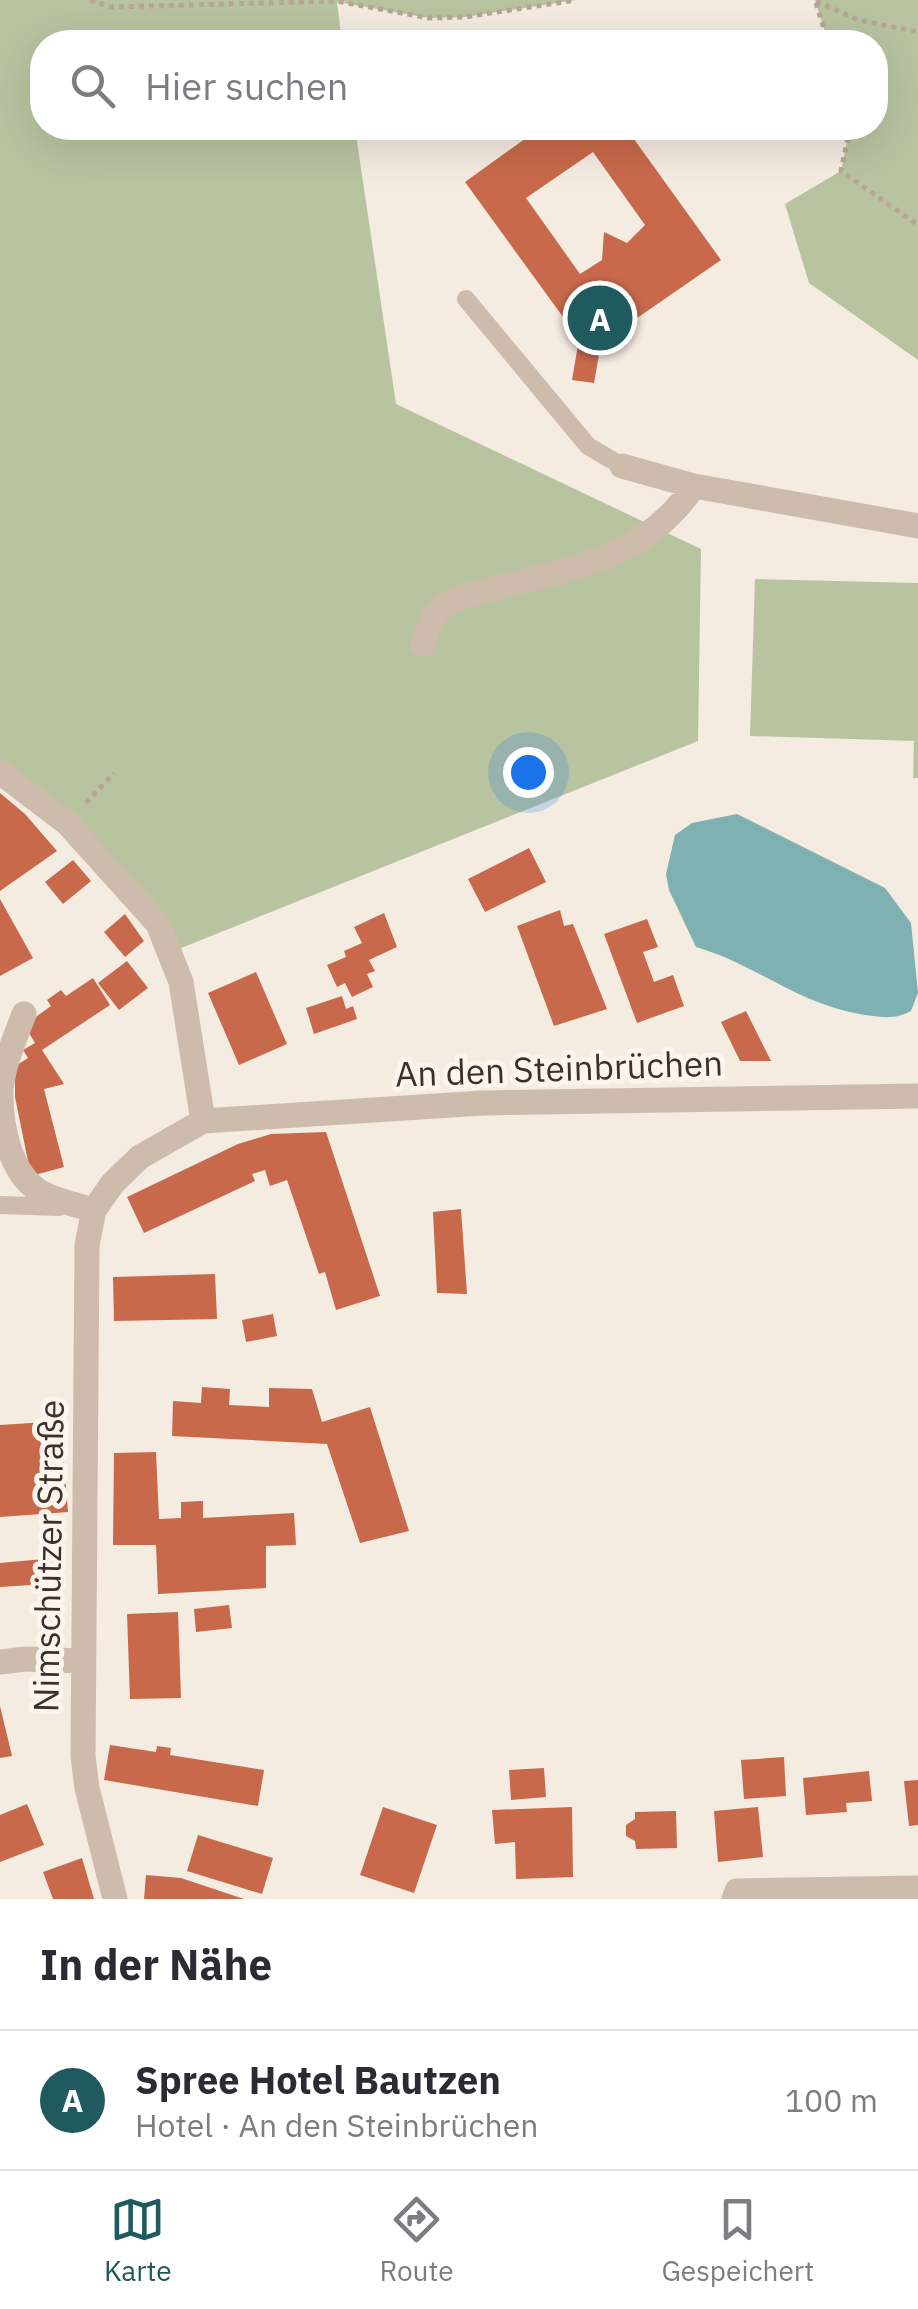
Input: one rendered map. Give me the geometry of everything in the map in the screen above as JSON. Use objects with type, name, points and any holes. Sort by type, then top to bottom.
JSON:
[{"type":"street","points":[[622,466],[694,486],[918,526]]},
{"type":"street","points":[[423,644],[429,625],[445,605],[634,546],[678,509],[694,486]]},
{"type":"street","points":[[0,772],[67,823],[158,924],[181,982],[203,1122],[140,1157],[113,1183],[94,1210],[42,1193],[18,1172],[7,1143],[1,1089],[24,1014]]},
{"type":"street","name":"An den Steinbrüchen","points":[[203,1122],[482,1103],[918,1096]]},
{"type":"street","name":"Nimschützer Straße","points":[[94,1210],[87,1245],[83,1756],[87,1788],[116,1899]]},
{"type":"street","points":[[0,1662],[83,1661]]},
{"type":"street","points":[[734,1899],[737,1891],[918,1888]]},
{"type":"lane","points":[[466,299],[588,446],[622,466]]},
{"type":"lane","points":[[0,1205],[94,1210]]},
{"type":"path","points":[[90,0],[111,7],[336,1],[430,18],[465,18],[576,0]]},
{"type":"path","points":[[815,0],[858,20],[918,32]]},
{"type":"path","points":[[815,0],[824,30]]},
{"type":"path","points":[[847,140],[841,171],[918,225]]},
{"type":"path","points":[[67,823],[114,773]]},
{"type":"green space","points":[[0,0],[576,0],[465,17],[429,18],[337,2],[340,30],[30,30],[30,140],[357,140],[396,404],[701,549],[698,741],[176,950],[0,772]]},
{"type":"green space","points":[[815,0],[918,0],[918,360],[809,283],[785,204],[841,171],[847,140],[888,140],[888,30],[824,30]]},
{"type":"green space","points":[[755,579],[918,583],[918,778],[913,778],[914,741],[750,736]]},
{"type":"water","points":[[737,814],[885,888],[911,923],[918,993],[911,1011],[889,1017],[840,1010],[696,947],[669,890],[666,874],[675,835],[692,823]]},
{"type":"building","points":[[523,140],[635,140],[721,260],[601,343],[594,383],[572,380],[579,339],[465,182]],"holes":[[[593,152],[645,225],[627,243],[604,232],[602,260],[580,274],[526,198]]]},
{"type":"building","points":[[0,793],[25,814],[57,851],[0,891]]},
{"type":"building","points":[[529,848],[546,882],[485,912],[468,879]]},
{"type":"building","points":[[73,860],[91,881],[63,904],[45,882]]},
{"type":"building","points":[[0,899],[33,958],[0,976]]},
{"type":"building","points":[[560,910],[564,926],[573,924],[607,1009],[554,1026],[517,926]]},
{"type":"building","points":[[384,913],[397,947],[369,960],[375,971],[367,974],[373,987],[352,997],[345,983],[337,987],[327,965],[346,957],[344,951],[362,943],[354,927]]},
{"type":"building","points":[[125,914],[144,941],[125,957],[104,932]]},
{"type":"building","points":[[647,919],[658,947],[643,952],[654,982],[673,975],[684,1006],[637,1023],[604,934]]},
{"type":"building","points":[[127,961],[148,988],[119,1010],[98,983]]},
{"type":"building","points":[[256,972],[287,1044],[239,1065],[208,993]]},
{"type":"building","points":[[93,978],[110,1005],[42,1050],[64,1084],[44,1089],[64,1167],[31,1176],[15,1097],[17,1065],[28,1058],[23,1050],[35,1043],[28,1031],[37,1016],[51,1006],[47,1000],[61,990],[66,996]]},
{"type":"building","points":[[342,996],[346,1009],[353,1006],[357,1019],[314,1034],[306,1008]]},
{"type":"building","points":[[746,1011],[771,1061],[740,1061],[721,1022]]},
{"type":"building","points":[[326,1132],[380,1296],[336,1310],[325,1272],[319,1274],[287,1180],[270,1186],[265,1170],[252,1174],[255,1181],[144,1233],[127,1197],[238,1144],[271,1134]]},
{"type":"building","points":[[461,1209],[467,1294],[437,1293],[433,1212]]},
{"type":"building","points":[[215,1274],[217,1319],[114,1321],[113,1277]]},
{"type":"building","points":[[273,1314],[277,1336],[246,1342],[242,1320]]},
{"type":"building","points":[[202,1387],[230,1389],[229,1405],[269,1407],[269,1388],[312,1389],[322,1422],[370,1407],[409,1531],[360,1543],[327,1444],[172,1436],[173,1401],[201,1403]]},
{"type":"building","points":[[61,1421],[68,1512],[0,1517],[0,1425]]},
{"type":"building","points":[[156,1452],[159,1519],[181,1518],[181,1502],[203,1501],[203,1518],[294,1513],[296,1545],[266,1546],[266,1588],[158,1594],[156,1545],[113,1545],[114,1453]]},
{"type":"building","points":[[44,1559],[44,1563],[61,1561],[63,1593],[47,1594],[46,1584],[0,1587],[0,1563]]},
{"type":"building","points":[[229,1605],[232,1628],[196,1632],[194,1609]]},
{"type":"building","points":[[178,1612],[181,1698],[130,1699],[127,1614]]},
{"type":"building","points":[[0,1706],[12,1756],[0,1758]]},
{"type":"building","points":[[110,1745],[156,1752],[157,1746],[171,1748],[170,1755],[264,1770],[258,1806],[104,1780]]},
{"type":"building","points":[[784,1757],[786,1796],[744,1799],[741,1760]]},
{"type":"building","points":[[544,1768],[546,1797],[511,1800],[509,1770]]},
{"type":"building","points":[[869,1771],[872,1801],[846,1803],[847,1812],[806,1815],[803,1778]]},
{"type":"building","points":[[918,1780],[918,1825],[909,1826],[904,1781]]},
{"type":"building","points":[[27,1804],[44,1845],[0,1862],[0,1815]]},
{"type":"building","points":[[383,1807],[437,1825],[414,1893],[360,1875]]},
{"type":"building","points":[[572,1807],[573,1877],[516,1879],[515,1842],[495,1844],[492,1810]]},
{"type":"building","points":[[758,1807],[763,1857],[718,1862],[714,1811]]},
{"type":"building","points":[[676,1811],[677,1848],[636,1849],[635,1841],[626,1836],[626,1825],[635,1819],[635,1812]]},
{"type":"building","points":[[198,1835],[273,1858],[262,1894],[187,1871]]},
{"type":"building","points":[[82,1858],[94,1899],[53,1899],[43,1872]]},
{"type":"building","points":[[146,1875],[181,1878],[244,1899],[144,1899]]},
{"type":"place","name":"Spree Hotel Bautzen","points":[[600,318]]}]
